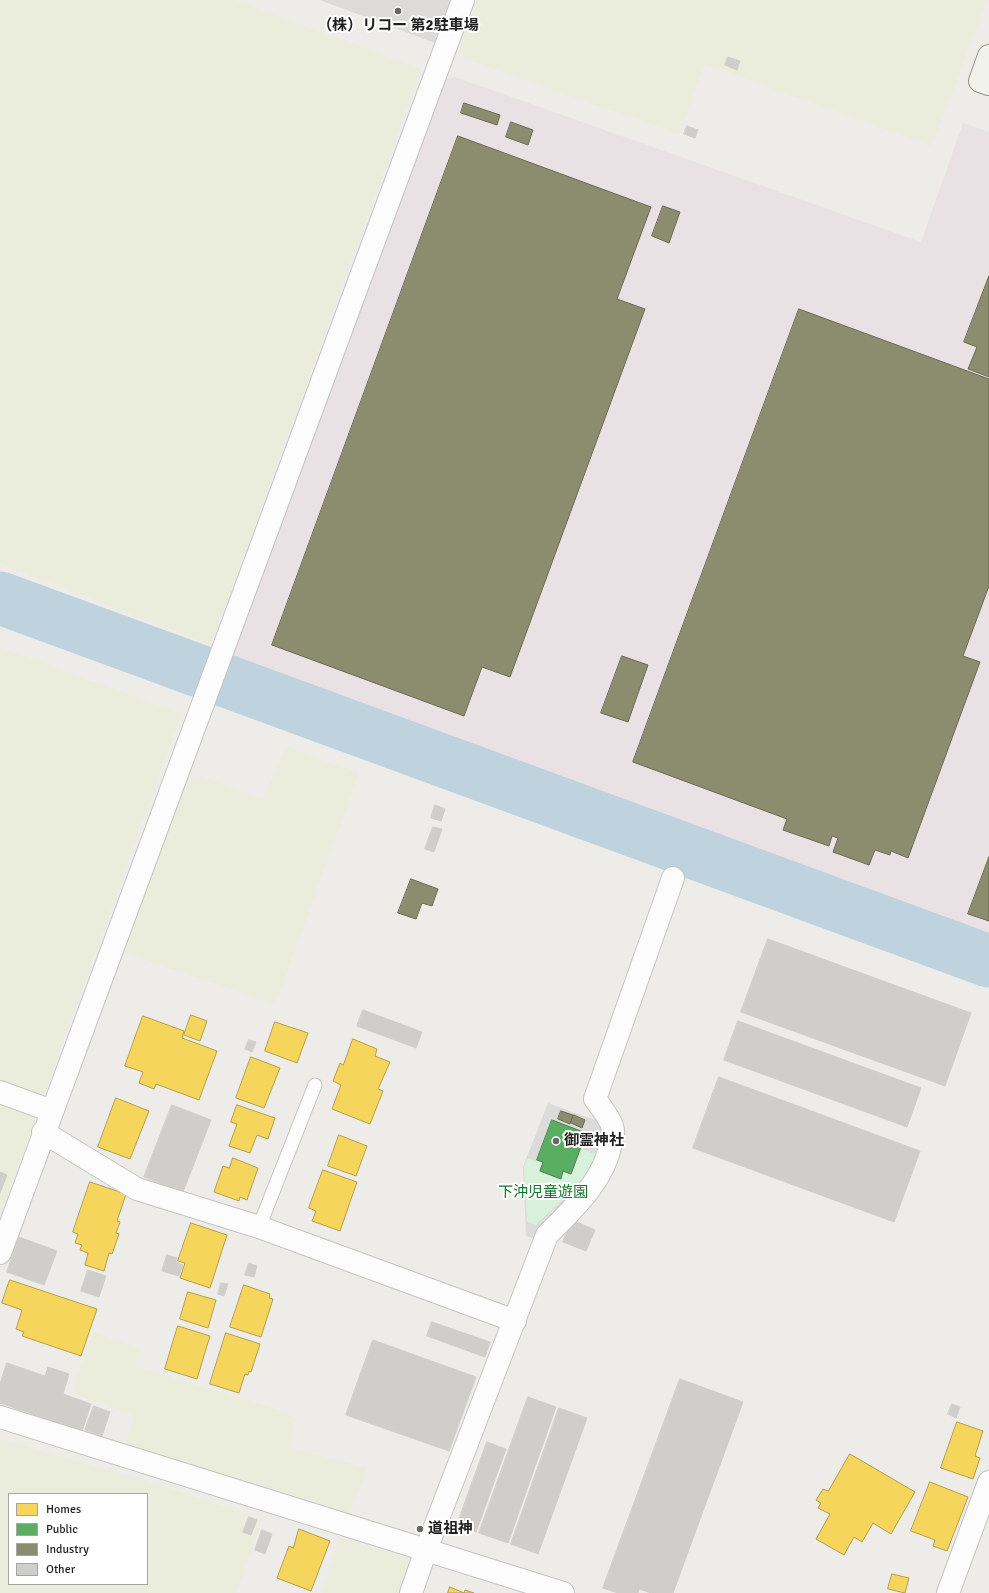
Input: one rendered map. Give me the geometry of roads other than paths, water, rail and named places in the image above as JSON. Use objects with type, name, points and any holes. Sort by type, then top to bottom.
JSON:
[{"type":"street","points":[[0,1253],[43,1132],[206,697],[463,0]]},
{"type":"street","points":[[989,56],[980,81],[989,84]]},
{"type":"street","points":[[411,1593],[426,1550],[547,1234],[573,1209],[593,1184],[602,1171],[610,1150],[614,1130],[604,1110],[595,1099],[673,878]]},
{"type":"street","points":[[0,1092],[52,1111]]},
{"type":"street","points":[[43,1132],[137,1188],[259,1227],[515,1320]]},
{"type":"street","points":[[0,1417],[563,1593]]},
{"type":"street","points":[[948,1593],[989,1482]]},
{"type":"lane","points":[[259,1227],[315,1085]]},
{"type":"waterway","points":[[0,598],[989,961]]},
{"type":"place","name":"（株）リコー 第2駐車場","points":[[398,11]]},
{"type":"place","name":"御霊神社","points":[[556,1141]]},
{"type":"place","name":"道祖神","points":[[420,1529]]},
{"type":"park label","name":"下沖児童遊園","points":[[543,1193]]}]
